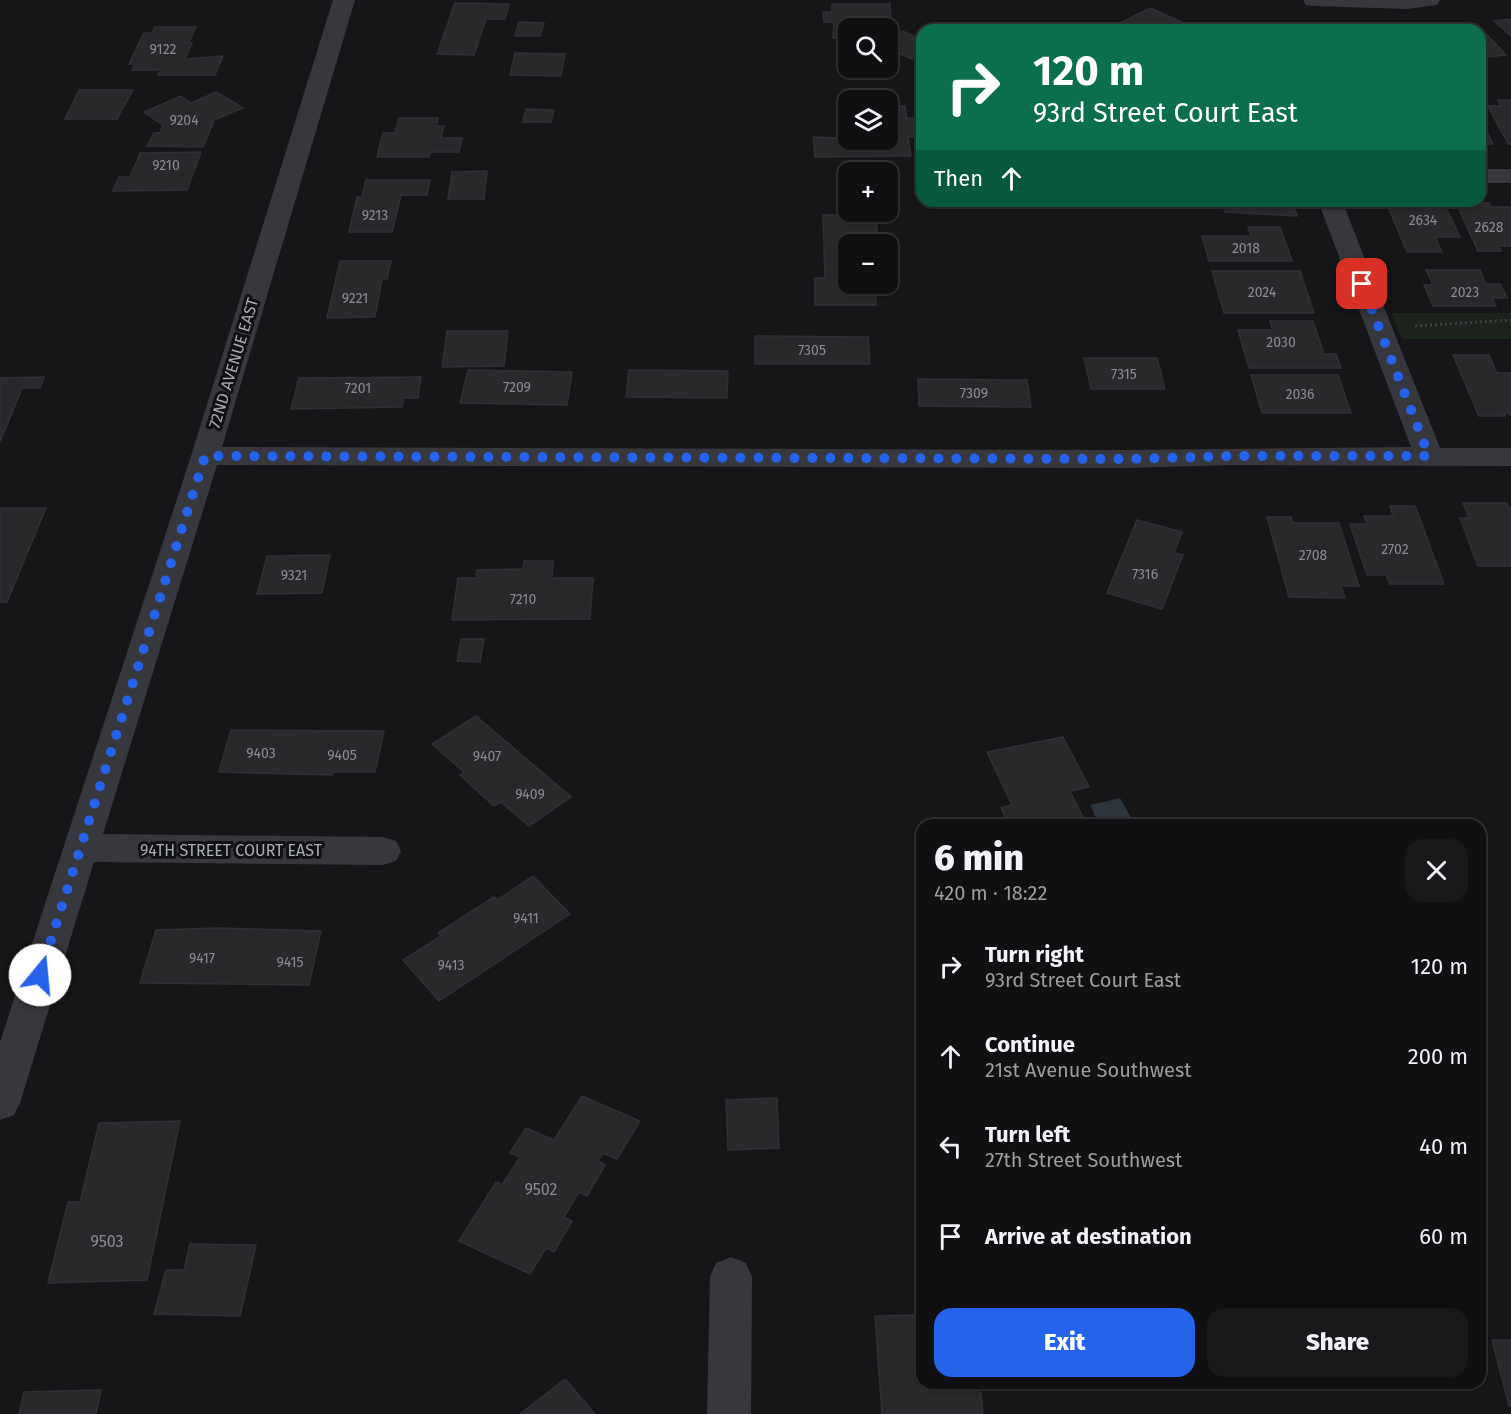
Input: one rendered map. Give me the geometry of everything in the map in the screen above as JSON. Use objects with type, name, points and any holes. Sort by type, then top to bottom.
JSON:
[{"type":"street","name":"72ND AVENUE EAST","points":[[0,1103],[205,456],[344,0]]},
{"type":"street","points":[[1314,0],[1407,3],[1430,0]]},
{"type":"street","points":[[1486,176],[1511,176]]},
{"type":"street","points":[[1332,207],[1429,456]]},
{"type":"street","points":[[205,456],[1126,459],[1233,456],[1511,457]]},
{"type":"street","name":"94TH STREET COURT EAST","points":[[80,848],[383,851]]},
{"type":"street","points":[[729,1414],[731,1277]]},
{"type":"path","points":[[1411,326],[1511,320]]},
{"type":"shaded area","points":[[1391,313],[1511,313],[1511,339],[1402,339]]},
{"type":"shaded area","points":[[1120,798],[1132,819],[1096,819],[1090,805]]},
{"type":"building","points":[[455,3],[509,4],[505,19],[486,19],[474,55],[437,54]]},
{"type":"building","points":[[832,4],[890,4],[891,18],[838,18],[838,38],[833,38],[834,22],[824,22],[823,12],[832,12]]},
{"type":"building","points":[[1150,8],[1186,24],[1119,24]]},
{"type":"building","points":[[1511,19],[1511,36],[1494,21]]},
{"type":"building","points":[[519,22],[544,23],[540,36],[515,36]]},
{"type":"building","points":[[155,27],[196,27],[189,42],[182,43],[192,43],[185,59],[223,56],[215,75],[158,75],[161,70],[132,70],[135,64],[129,64],[144,33],[152,33]]},
{"type":"building","points":[[903,31],[916,37],[916,57],[912,59],[898,53],[898,34]]},
{"type":"building","points":[[1486,34],[1506,55],[1486,57]]},
{"type":"building","points":[[515,53],[565,54],[561,76],[510,75]]},
{"type":"building","points":[[79,90],[133,90],[117,119],[65,119]]},
{"type":"building","points":[[216,92],[243,108],[209,122],[213,123],[203,147],[147,146],[154,133],[160,133],[163,125],[144,112],[181,96],[191,103]]},
{"type":"building","points":[[1498,100],[1511,100],[1511,144],[1508,144],[1488,106],[1501,106]]},
{"type":"building","points":[[898,106],[905,106],[907,118],[916,118],[916,137],[908,137],[911,156],[815,157],[813,137],[838,138],[838,150],[898,150]]},
{"type":"building","points":[[526,109],[554,110],[551,122],[523,122]]},
{"type":"building","points":[[399,118],[438,118],[436,126],[444,126],[441,138],[462,138],[459,152],[431,152],[429,157],[377,157],[383,133],[395,133]]},
{"type":"building","points":[[1486,130],[1493,144],[1486,144]]},
{"type":"building","points":[[201,152],[187,190],[113,191],[119,177],[130,177],[140,153]]},
{"type":"building","points":[[487,171],[484,199],[448,199],[452,172]]},
{"type":"building","points":[[366,180],[430,180],[427,195],[401,195],[392,232],[349,232],[357,197],[362,197]]},
{"type":"building","points":[[1486,203],[1489,203],[1492,207],[1511,207],[1511,246],[1498,246],[1501,251],[1478,251],[1458,207],[1486,207]]},
{"type":"building","points":[[1224,207],[1294,207],[1297,216],[1225,212]]},
{"type":"building","points":[[1388,207],[1445,207],[1460,237],[1435,237],[1442,252],[1407,252]]},
{"type":"building","points":[[823,215],[838,215],[838,222],[876,222],[877,234],[838,234],[838,294],[875,294],[876,305],[815,305],[815,278],[825,278]]},
{"type":"building","points":[[1248,227],[1280,227],[1292,261],[1209,261],[1202,236],[1251,236]]},
{"type":"building","points":[[340,261],[391,261],[387,279],[382,279],[375,317],[327,318]]},
{"type":"building","points":[[1426,270],[1480,270],[1486,284],[1500,284],[1507,298],[1492,298],[1496,306],[1433,306],[1424,285],[1433,285]]},
{"type":"building","points":[[1212,271],[1300,271],[1314,313],[1224,313]]},
{"type":"building","points":[[1270,321],[1313,321],[1324,354],[1336,354],[1341,368],[1249,368],[1238,330],[1273,330]]},
{"type":"building","points":[[447,331],[508,331],[504,366],[442,367]]},
{"type":"building","points":[[755,336],[868,337],[870,364],[755,364]]},
{"type":"building","points":[[1453,355],[1489,355],[1497,373],[1511,373],[1511,415],[1503,412],[1505,416],[1479,416]]},
{"type":"building","points":[[1084,358],[1157,358],[1165,389],[1091,389]]},
{"type":"building","points":[[468,370],[572,372],[567,405],[460,403]]},
{"type":"building","points":[[629,370],[728,371],[727,398],[626,397]]},
{"type":"building","points":[[1251,375],[1338,375],[1351,413],[1262,413]]},
{"type":"building","points":[[44,377],[40,388],[22,388],[0,442],[0,378]]},
{"type":"building","points":[[421,377],[418,398],[404,398],[402,407],[291,409],[299,378]]},
{"type":"building","points":[[918,379],[1027,380],[1031,407],[919,406]]},
{"type":"building","points":[[1463,503],[1507,503],[1511,512],[1511,566],[1478,566],[1460,518],[1469,518]]},
{"type":"building","points":[[1390,506],[1415,506],[1444,584],[1390,584],[1386,575],[1367,575],[1350,524],[1367,524],[1364,516],[1393,516]]},
{"type":"building","points":[[0,508],[46,508],[7,602],[0,602]]},
{"type":"building","points":[[1267,517],[1291,517],[1293,523],[1339,523],[1359,586],[1341,586],[1345,598],[1289,597]]},
{"type":"building","points":[[1137,520],[1182,532],[1174,553],[1183,555],[1162,609],[1107,593]]},
{"type":"building","points":[[330,555],[322,593],[257,594],[267,556]]},
{"type":"building","points":[[524,561],[553,561],[552,578],[593,578],[590,619],[452,620],[458,578],[476,578],[477,570],[523,569]]},
{"type":"building","points":[[461,639],[484,639],[480,662],[457,661]]},
{"type":"building","points":[[476,716],[571,797],[529,826],[501,802],[494,806],[460,775],[464,772],[432,744]]},
{"type":"building","points":[[231,730],[384,731],[375,772],[333,772],[332,775],[219,772]]},
{"type":"building","points":[[1063,737],[1089,787],[1070,791],[1084,819],[1006,819],[1001,808],[1012,805],[987,752]]},
{"type":"building","points":[[533,876],[570,914],[439,1001],[403,960],[441,936],[438,933],[494,897],[497,900]]},
{"type":"building","points":[[217,928],[321,931],[309,985],[140,983],[156,930]]},
{"type":"building","points":[[582,1096],[640,1121],[617,1159],[603,1153],[598,1161],[605,1165],[587,1196],[579,1192],[564,1217],[572,1221],[554,1252],[546,1248],[530,1274],[459,1241],[496,1182],[502,1185],[520,1157],[510,1153],[526,1128],[554,1140]]},
{"type":"building","points":[[777,1098],[779,1148],[728,1150],[726,1100]]},
{"type":"building","points":[[180,1121],[147,1280],[48,1283],[68,1202],[80,1202],[99,1123]]},
{"type":"building","points":[[190,1244],[256,1245],[240,1316],[154,1314],[166,1270],[184,1270]]},
{"type":"building","points":[[916,1315],[916,1389],[981,1389],[983,1414],[882,1414],[875,1316]]},
{"type":"building","points":[[1492,1340],[1511,1340],[1511,1406],[1509,1406]]},
{"type":"building","points":[[565,1379],[595,1414],[520,1414]]},
{"type":"building","points":[[101,1390],[96,1414],[19,1414],[24,1392]]},
{"type":"route","points":[[40,975],[205,456],[1126,459],[1233,456],[1429,456],[1362,284]]}]
